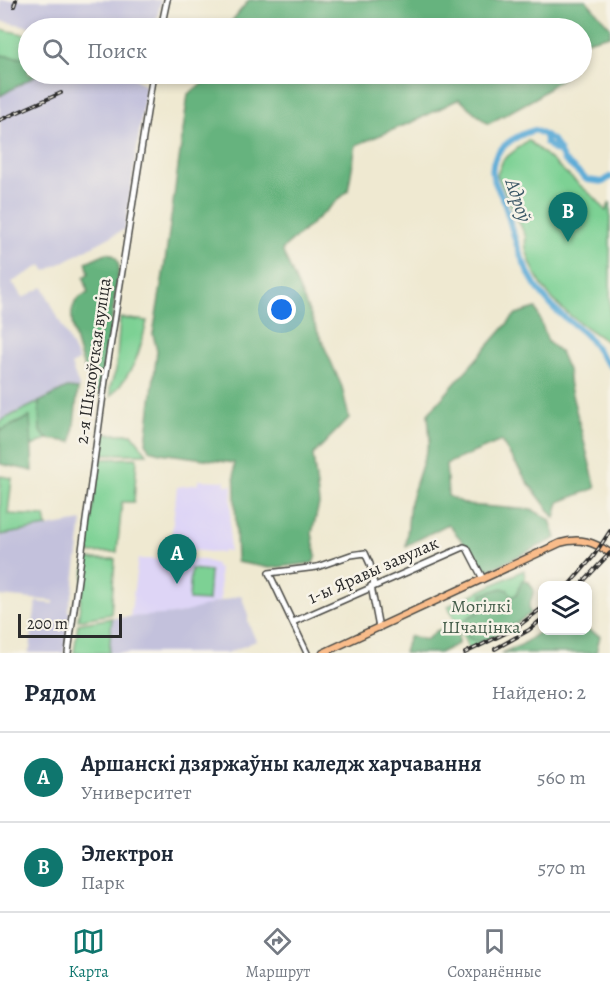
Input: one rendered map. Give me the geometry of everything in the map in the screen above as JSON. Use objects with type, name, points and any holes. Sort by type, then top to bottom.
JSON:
[{"type":"main road","points":[[323,653],[569,540],[594,543],[610,553]]},
{"type":"street","points":[[163,18],[167,0]]},
{"type":"street","name":"2-я Шклоўская вуліца","points":[[68,653],[105,382],[151,84]]},
{"type":"street","name":"1-ы Яравы завулак","points":[[293,622],[464,547],[467,548],[483,579]]},
{"type":"street","points":[[307,653],[268,573],[317,567],[351,555],[365,553],[370,564],[379,628]]},
{"type":"shaded area","points":[[0,0],[161,0],[157,18],[18,18],[18,24],[0,21]]},
{"type":"shaded area","points":[[21,84],[143,84],[146,86],[125,229],[46,271],[42,265],[12,282],[23,298],[43,287],[79,361],[71,365],[78,389],[67,388],[0,421],[0,96]]},
{"type":"shaded area","points":[[198,480],[225,481],[225,485],[232,485],[229,551],[222,553],[170,548],[177,487],[198,484]]},
{"type":"shaded area","points":[[82,521],[73,591],[68,607],[68,612],[70,612],[64,653],[28,653],[36,602],[54,604],[54,601],[0,596],[0,535]]},
{"type":"shaded area","points":[[138,559],[204,560],[216,564],[216,568],[219,568],[221,600],[207,607],[179,614],[130,618]]},
{"type":"shaded area","points":[[241,595],[256,641],[227,653],[109,653],[112,618],[179,614]]},
{"type":"green space","points":[[249,0],[586,0],[610,27],[610,35],[592,40],[592,18],[234,18]]},
{"type":"green space","points":[[0,29],[18,33],[18,58],[0,55]]},
{"type":"green space","points":[[0,55],[18,58],[18,84],[21,84],[0,96]]},
{"type":"green space","points":[[202,84],[554,84],[537,97],[488,124],[459,99],[417,120],[356,145],[348,191],[282,250],[342,387],[349,418],[313,455],[319,504],[312,533],[316,556],[313,563],[270,568],[237,562],[234,463],[160,453],[149,450],[146,443],[157,351],[153,334],[188,94]]},
{"type":"green space","points":[[528,140],[597,200],[606,211],[610,202],[610,344],[574,319],[554,301],[545,290],[531,264],[526,248],[526,237],[497,175],[503,160]]},
{"type":"green space","points":[[106,253],[116,257],[119,268],[102,389],[98,395],[78,351],[72,313],[76,301],[88,293],[84,277],[89,273],[86,262]]},
{"type":"green space","points":[[536,308],[548,342],[560,352],[568,370],[570,387],[596,488],[559,502],[555,518],[501,441],[446,464],[448,496],[468,505],[533,510],[550,520],[556,538],[487,571],[448,524],[406,546],[410,502],[430,440],[428,414],[516,314]]},
{"type":"green space","points":[[120,318],[147,321],[135,362],[126,378],[111,396],[110,387],[116,370]]},
{"type":"green space","points":[[67,388],[78,389],[72,442],[47,439],[40,431],[39,402]]},
{"type":"green space","points":[[39,402],[40,431],[47,439],[32,446],[29,417],[0,431],[0,421]]},
{"type":"green space","points":[[30,417],[33,471],[0,464],[0,431]]},
{"type":"green space","points":[[103,434],[132,434],[147,454],[100,454]]},
{"type":"green space","points":[[137,458],[134,502],[122,502],[117,552],[87,553],[99,459]]},
{"type":"green space","points":[[0,476],[12,478],[8,514],[45,516],[47,527],[0,535]]},
{"type":"green space","points":[[86,559],[115,559],[111,614],[78,620]]},
{"type":"green space","points":[[191,569],[210,571],[208,601],[189,600]]},
{"type":"green space","name":"Могілкі Шчацінка","points":[[524,570],[528,613],[508,623],[509,628],[469,649],[448,606]]},
{"type":"green space","name":"Могілкі Шчацінка","points":[[522,580],[529,582],[534,590],[529,607],[530,614],[499,634],[481,641],[468,637],[464,626],[465,619],[482,610],[482,594],[502,588],[508,590],[512,597],[517,594]]},
{"type":"green space","points":[[112,618],[109,653],[74,653],[78,624]]},
{"type":"green space","points":[[447,627],[453,628],[458,635],[458,644],[439,653],[404,653],[410,636],[426,640],[436,631]]},
{"type":"green space","points":[[592,632],[600,636],[596,653],[501,653],[521,645],[538,633],[538,635],[592,635]]},
{"type":"waterway","name":"Адроў","points":[[610,177],[603,182],[587,180],[564,160],[553,140],[535,130],[505,145],[499,151],[493,167],[494,179],[504,201],[517,245],[533,282],[554,308],[585,334],[610,366]]},
{"type":"waterway","points":[[545,135],[546,143],[553,150],[560,151]]},
{"type":"railway","points":[[14,6],[16,0]]},
{"type":"railway","points":[[0,120],[61,93]]},
{"type":"railway","points":[[572,581],[593,557],[610,531]]},
{"type":"railway","points":[[584,581],[610,553]]},
{"type":"railway","points":[[465,653],[516,628],[538,611]]},
{"type":"railway","points":[[495,649],[538,622]]},
{"type":"place","name":"Электрон","points":[[568,242]]},
{"type":"place","name":"Аршанскі дзяржаўны каледж харчавання","points":[[177,584]]}]
